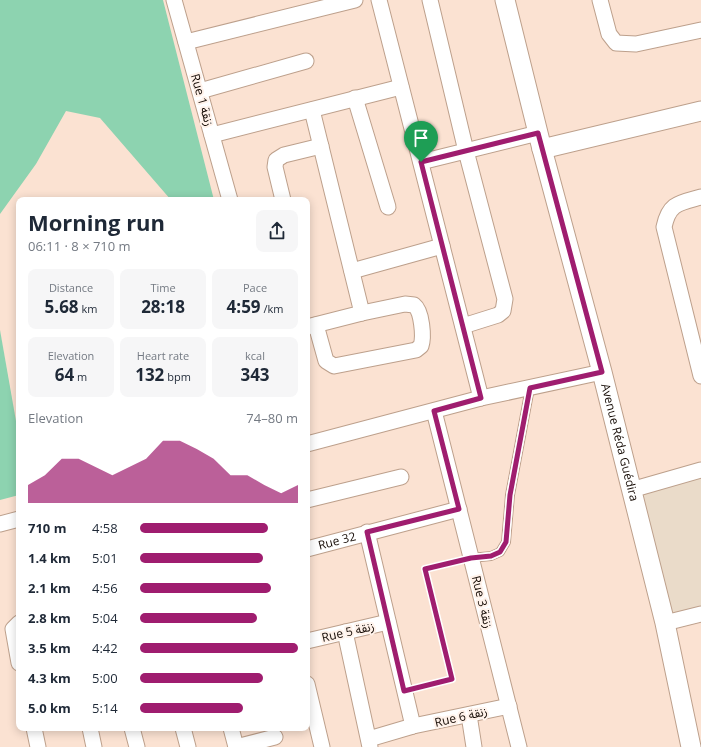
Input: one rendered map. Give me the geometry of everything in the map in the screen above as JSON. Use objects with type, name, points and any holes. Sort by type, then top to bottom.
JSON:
[{"type":"street","name":"Rue 1 زنقة","points":[[174,0],[229,197]]},
{"type":"street","points":[[186,42],[356,0]]},
{"type":"street","points":[[379,0],[481,398]]},
{"type":"street","points":[[430,0],[505,305],[504,311],[498,315],[463,326]]},
{"type":"street","name":"Avenue Réda Guédira","points":[[505,0],[540,141],[602,372],[666,623],[691,747]]},
{"type":"street","points":[[600,0],[609,34],[616,43],[636,44],[701,30]]},
{"type":"street","points":[[200,91],[306,61]]},
{"type":"street","points":[[212,135],[401,87]]},
{"type":"street","points":[[356,98],[388,207]]},
{"type":"street","points":[[312,110],[362,313]]},
{"type":"street","points":[[421,162],[466,151],[540,141],[701,111]]},
{"type":"street","points":[[282,197],[274,167],[276,160],[284,155],[321,146]]},
{"type":"street","points":[[701,197],[674,206],[667,214],[664,227],[701,376]]},
{"type":"street","points":[[352,271],[442,246]]},
{"type":"street","points":[[405,304],[414,305],[418,308],[423,333],[421,346],[416,350],[334,366],[326,361],[311,326],[362,313],[405,304]]},
{"type":"street","points":[[310,443],[481,398],[602,372]]},
{"type":"street","name":"Rue 3 زنقة","points":[[434,411],[519,747]]},
{"type":"street","points":[[631,490],[701,470]]},
{"type":"street","points":[[310,499],[402,477]]},
{"type":"street","name":"Rue 32","points":[[310,548],[459,509]]},
{"type":"street","points":[[0,524],[16,520]]},
{"type":"street","points":[[367,532],[413,726]]},
{"type":"street","points":[[666,623],[701,614]]},
{"type":"street","name":"Rue 5 زنقة","points":[[310,640],[388,622]]},
{"type":"street","points":[[16,626],[13,629],[12,635],[16,651]]},
{"type":"street","points":[[345,632],[370,743]]},
{"type":"street","points":[[310,697],[322,747]]},
{"type":"street","name":"Rue 6 زنقة","points":[[370,743],[413,726],[509,706]]},
{"type":"street","points":[[469,715],[474,747]]},
{"type":"street","points":[[35,731],[38,747]]},
{"type":"street","points":[[91,731],[94,747]]},
{"type":"street","points":[[133,731],[137,747]]},
{"type":"street","points":[[184,731],[188,747]]},
{"type":"street","points":[[232,731],[236,747],[275,737]]},
{"type":"lane","points":[[471,558],[491,556],[500,552],[506,542],[510,495],[530,388]]},
{"type":"path","points":[[404,691],[452,679],[425,569],[471,558]]},
{"type":"shaded area","points":[[701,467],[701,617],[660,627],[625,486]]},
{"type":"green space","points":[[0,0],[163,0],[213,197],[168,197],[100,118],[66,111],[36,164],[0,214]]},
{"type":"green space","points":[[0,330],[16,421],[16,496],[0,500]]},
{"type":"route","points":[[538,133],[602,372],[530,388],[510,495],[506,542],[500,552],[491,556],[471,558],[425,569],[452,679],[404,691],[367,532],[459,509],[434,411],[481,398],[421,162],[538,133]]}]
